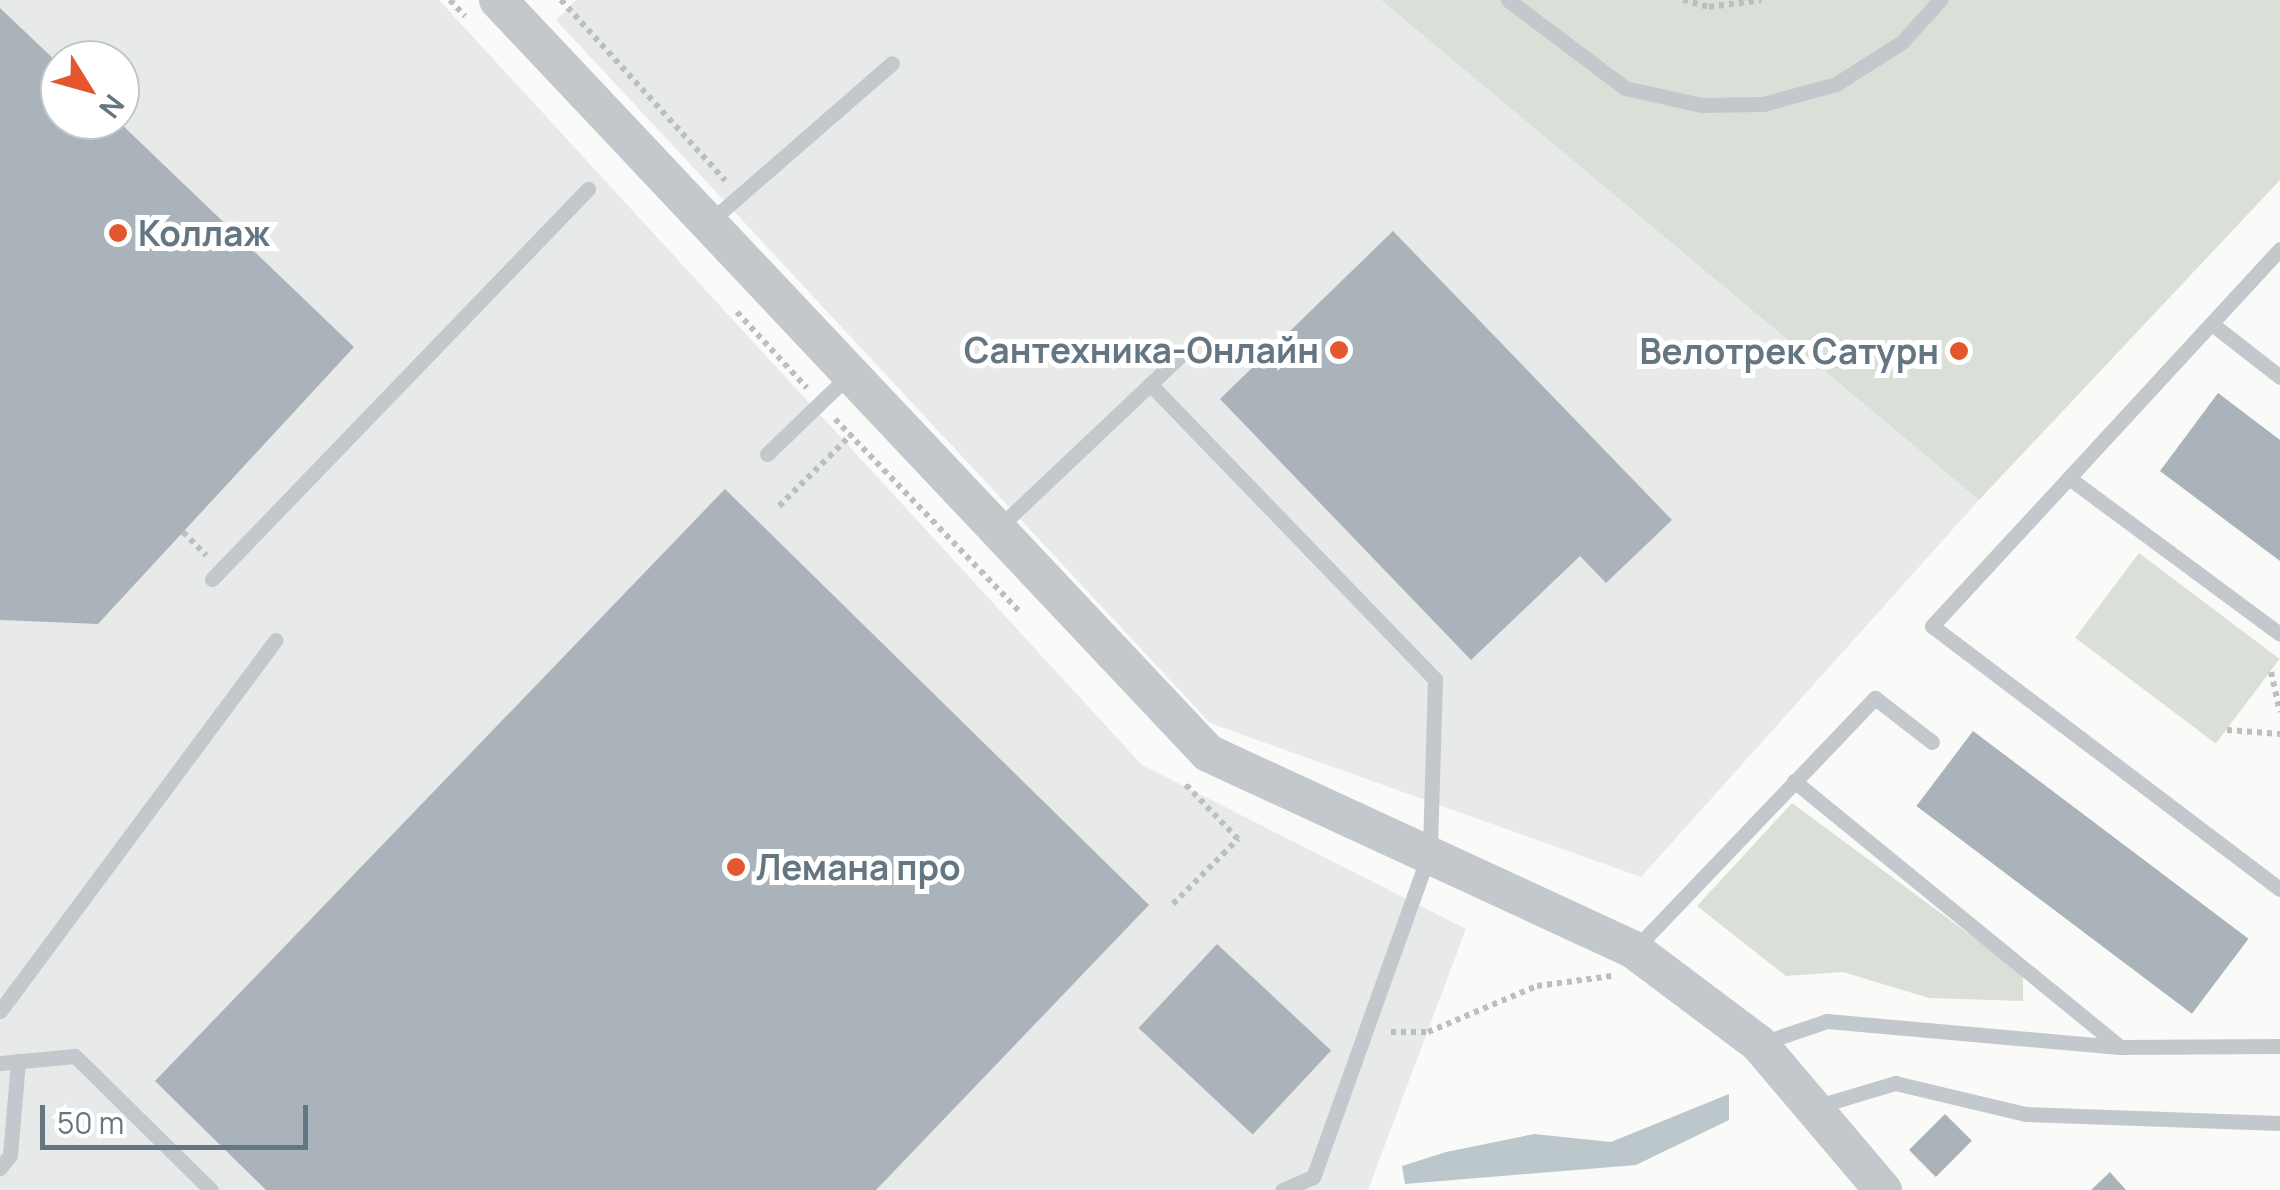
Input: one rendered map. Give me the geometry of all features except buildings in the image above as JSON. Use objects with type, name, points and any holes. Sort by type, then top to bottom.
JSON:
[{"type":"street","points":[[487,14],[707,224],[993,532],[1208,753],[1430,851],[1634,950],[1758,1044],[1816,1107],[1883,1190]]},
{"type":"lane","points":[[1508,0],[1625,88],[1701,106],[1764,104],[1836,84],[1902,42],[1940,0]]},
{"type":"lane","points":[[707,224],[892,62]]},
{"type":"lane","points":[[212,579],[588,189]]},
{"type":"lane","points":[[2277,879],[1932,626],[2280,249]]},
{"type":"lane","points":[[2212,324],[2280,377]]},
{"type":"lane","points":[[993,532],[1179,357]]},
{"type":"lane","points":[[767,454],[848,376]]},
{"type":"lane","points":[[1150,384],[1435,679],[1430,851],[1313,1177],[1283,1190]]},
{"type":"lane","points":[[2070,478],[2280,634]]},
{"type":"lane","points":[[0,1012],[256,680],[276,640]]},
{"type":"lane","points":[[1634,950],[1875,698],[1932,742]]},
{"type":"lane","points":[[1794,781],[2120,1046]]},
{"type":"lane","points":[[1758,1044],[1828,1020],[2120,1046],[2280,1046]]},
{"type":"lane","points":[[0,1063],[74,1056],[211,1190]]},
{"type":"lane","points":[[0,1168],[10,1154],[18,1061]]},
{"type":"lane","points":[[1816,1107],[1895,1083],[2025,1114],[2280,1124]]},
{"type":"path","points":[[450,0],[487,14]]},
{"type":"path","points":[[1682,0],[1762,0]]},
{"type":"path","points":[[728,302],[1030,623]]},
{"type":"path","points":[[779,506],[878,409]]},
{"type":"path","points":[[2271,672],[2280,712]]},
{"type":"path","points":[[2227,730],[2280,734]]},
{"type":"path","points":[[1169,767],[1238,839],[1172,904]]},
{"type":"path","points":[[1365,1032],[1428,1032],[1537,986],[1604,984],[1634,950]]},
{"type":"shaded area","points":[[0,0],[439,0],[1142,765],[1466,929],[1368,1190],[0,1190]]},
{"type":"shaded area","points":[[576,0],[1381,0],[1979,500],[1641,877],[1210,723],[556,20]]},
{"type":"shaded area","name":"Велотрек Сатурн","points":[[1381,0],[2280,0],[2280,180],[1979,500]]},
{"type":"shaded area","points":[[2139,553],[2280,659],[2216,744],[2075,638]]},
{"type":"shaded area","points":[[1792,803],[2023,974],[2023,1001],[1929,998],[1843,972],[1786,976],[1697,906]]},
{"type":"shaded area","points":[[1729,1094],[1729,1120],[1636,1165],[1405,1184],[1402,1166],[1446,1152],[1534,1134],[1611,1142]]},
{"type":"place","name":"Коллаж","points":[[118,233]]},
{"type":"place","name":"Сантехника-Онлайн","points":[[1339,350]]},
{"type":"place","name":"Велотрек Сатурн","points":[[1959,351]]},
{"type":"place","name":"Лемана про","points":[[736,867]]}]
